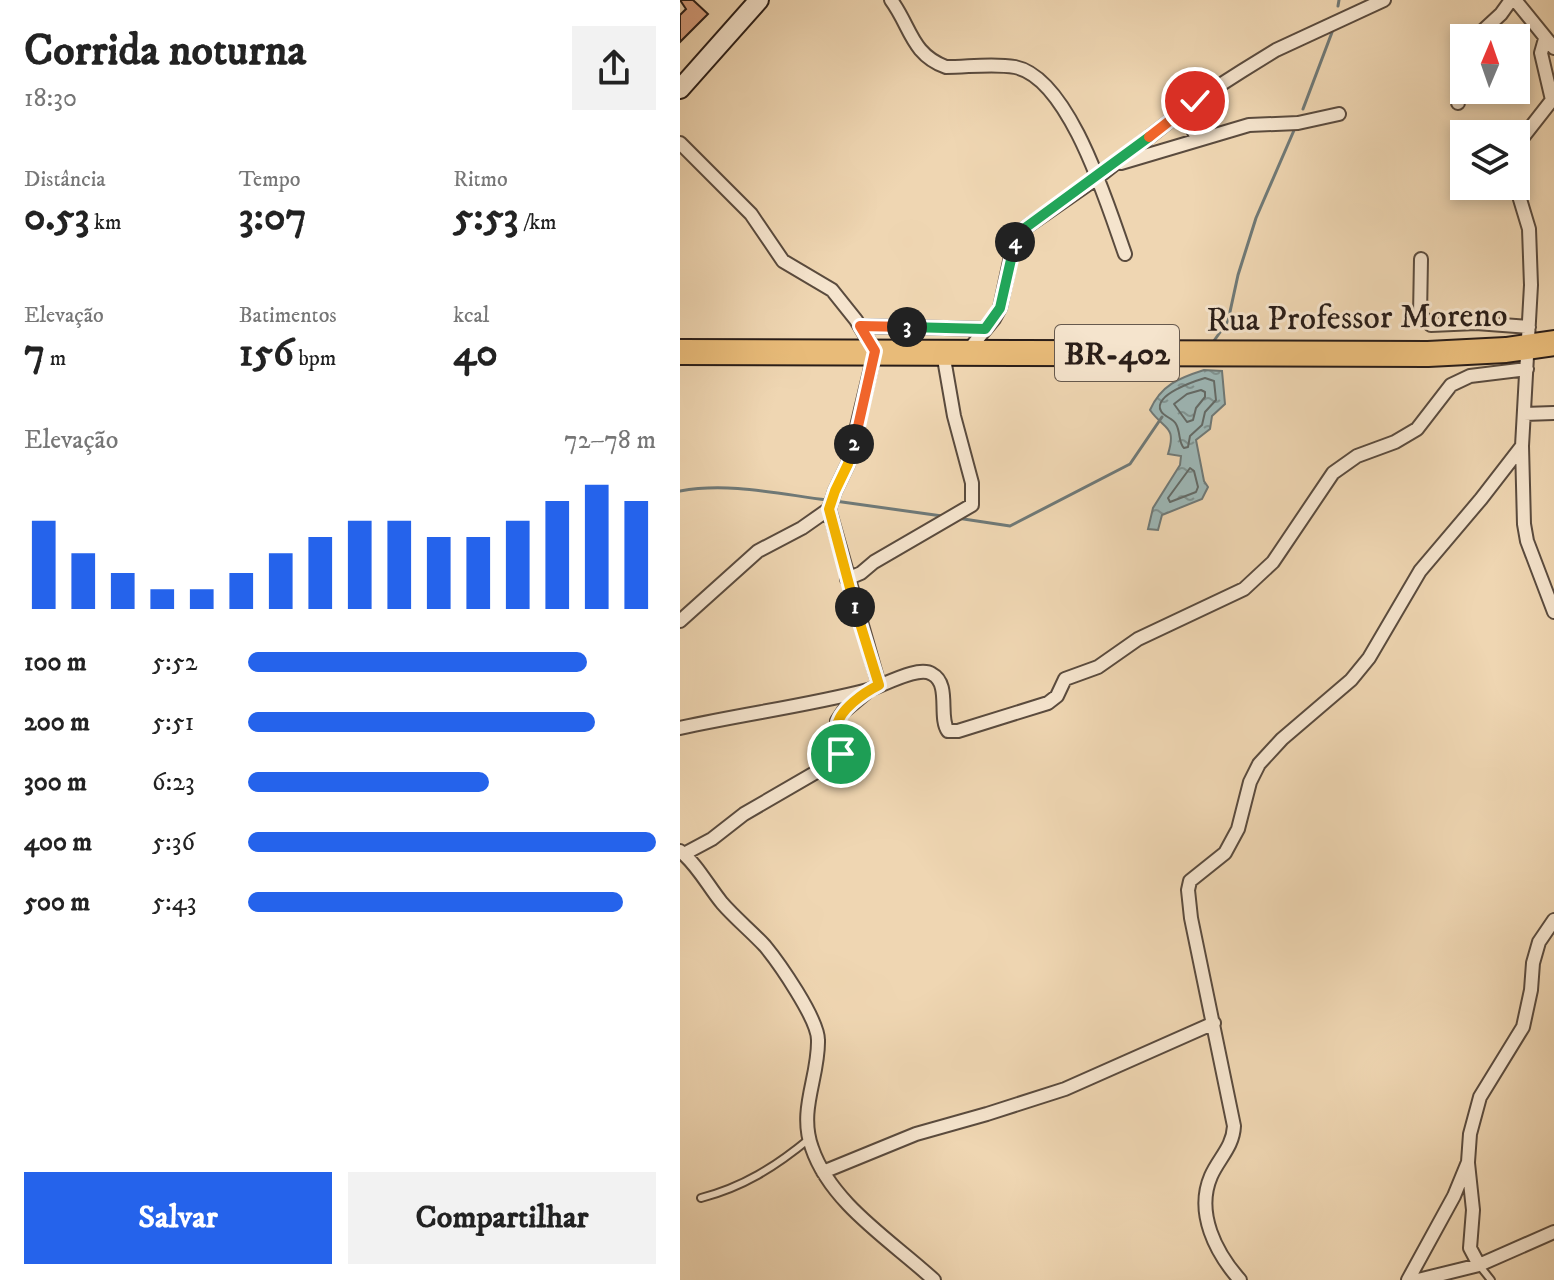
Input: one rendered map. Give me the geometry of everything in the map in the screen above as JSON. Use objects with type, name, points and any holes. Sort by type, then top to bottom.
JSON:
[{"type":"highway","name":"Rua Professor Moreno","points":[[680,352],[1413,354],[1528,348],[1554,343]]},
{"type":"street","points":[[680,89],[759,0]]},
{"type":"street","points":[[891,0],[913,42],[936,63],[946,67],[1014,67],[1042,83],[1086,146],[1125,254]]},
{"type":"street","points":[[847,579],[972,505],[972,483],[954,416],[954,353],[985,329],[1000,308],[1013,247],[1019,234],[1183,110],[1276,50],[1384,0]]},
{"type":"street","points":[[1490,24],[1513,0],[1550,43],[1541,53],[1552,100],[1530,128]]},
{"type":"street","points":[[1183,110],[1198,140]]},
{"type":"street","points":[[1114,165],[1258,123],[1298,123],[1339,114]]},
{"type":"street","points":[[680,143],[751,214],[783,261],[832,290],[875,351],[848,464],[829,509],[875,687]]},
{"type":"street","points":[[1520,200],[1529,229],[1531,285],[1522,446],[1524,524],[1527,541],[1549,583],[1554,612]]},
{"type":"street","points":[[1421,259],[1420,315],[1431,325],[1476,323],[1528,348]]},
{"type":"street","points":[[860,326],[985,329]]},
{"type":"street","points":[[680,728],[875,687],[919,672],[931,673],[938,678],[944,726],[948,731],[1048,703],[1057,696],[1063,680],[1103,664],[1138,639],[1244,589],[1273,562],[1333,473],[1357,456],[1395,442],[1417,429],[1451,385],[1528,348]]},
{"type":"street","points":[[1524,414],[1554,413]]},
{"type":"street","points":[[1240,1280],[1215,1246],[1207,1204],[1211,1175],[1234,1136],[1232,1110],[1191,918],[1190,881],[1225,853],[1238,829],[1250,782],[1259,764],[1282,739],[1351,680],[1369,658],[1420,571],[1522,446]]},
{"type":"street","points":[[680,621],[758,551],[802,528],[829,509]]},
{"type":"street","points":[[875,687],[843,712],[837,721],[841,751],[837,760],[744,814],[712,839],[682,852],[724,905],[766,947],[816,1024],[818,1053],[806,1116],[809,1139],[823,1172],[865,1219],[934,1280]]},
{"type":"street","points":[[1479,1265],[1470,1248],[1473,1210],[1468,1162],[1470,1134],[1480,1097],[1523,1027],[1539,942],[1554,920]]},
{"type":"street","points":[[823,1172],[916,1134],[1065,1089],[1214,1023]]},
{"type":"street","points":[[1408,1280],[1454,1196],[1468,1162]]},
{"type":"street","points":[[1418,1280],[1479,1265],[1554,1232]]},
{"type":"lane","points":[[701,1198],[731,1190],[786,1158],[809,1139]]},
{"type":"lane","points":[[1479,1265],[1491,1280]]},
{"type":"water","points":[[1204,370],[1222,371],[1225,404],[1212,416],[1210,429],[1196,440],[1208,487],[1202,499],[1162,515],[1158,530],[1148,529],[1153,508],[1180,465],[1181,456],[1168,454],[1170,433],[1150,410],[1154,401],[1172,384]]},
{"type":"building","points":[[680,0],[693,0],[708,14],[680,42],[680,15],[686,9]]},
{"type":"waterway","points":[[1338,6],[1339,0]]},
{"type":"waterway","points":[[1303,109],[1334,27]]},
{"type":"waterway","points":[[1211,345],[1228,321],[1238,275],[1256,218],[1295,128]]},
{"type":"waterway","points":[[957,518],[1010,526],[1130,464],[1162,417]]},
{"type":"waterway","points":[[680,491],[735,488],[827,500]]},
{"type":"waterway","points":[[835,501],[942,516]]},
{"type":"route","points":[[841,754],[837,733],[839,717],[879,685],[829,509],[848,464],[875,351],[860,326],[985,329],[1000,308],[1013,247],[1019,234],[1195,101]]}]
